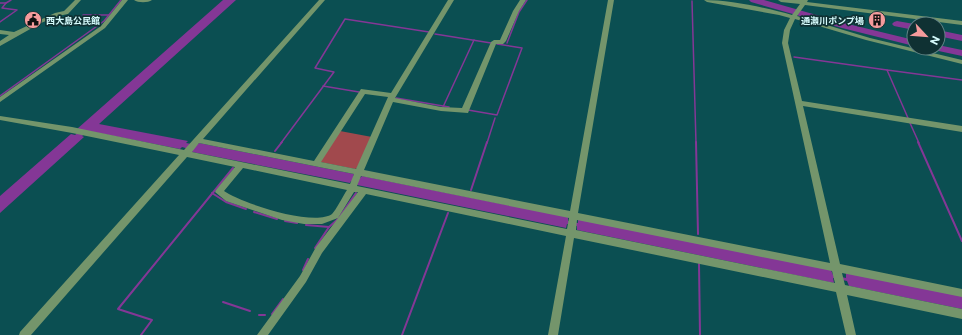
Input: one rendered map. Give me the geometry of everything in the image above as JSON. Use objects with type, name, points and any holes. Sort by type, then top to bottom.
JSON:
[{"type":"street","points":[[0,44],[15,34],[46,19],[66,13],[78,0]]},
{"type":"street","points":[[0,100],[103,27],[125,0]]},
{"type":"street","points":[[137,0],[149,0]]},
{"type":"street","points":[[24,335],[322,0]]},
{"type":"street","points":[[241,165],[219,192],[229,199],[282,217],[322,221],[335,216],[355,180],[392,98],[451,0]]},
{"type":"street","points":[[316,164],[363,91],[441,109],[464,111],[494,42],[501,43],[503,41],[516,10],[523,0]]},
{"type":"street","points":[[552,335],[611,0]]},
{"type":"street","points":[[706,0],[796,13],[868,39],[962,62]]},
{"type":"street","points":[[781,0],[962,23]]},
{"type":"street","points":[[805,2],[796,13],[784,34],[785,43],[851,335]]},
{"type":"street","points":[[0,32],[15,34]]},
{"type":"street","points":[[799,103],[962,129]]},
{"type":"street","points":[[0,118],[186,153],[241,165],[355,180],[838,278],[962,314]]},
{"type":"street","points":[[197,141],[316,164],[355,180],[364,191],[572,224],[838,278],[962,293]]},
{"type":"street","points":[[262,335],[303,279],[319,250],[364,191]]},
{"type":"shaded area","points":[[223,0],[236,0],[99,124],[188,141],[186,143],[197,145],[199,143],[354,174],[353,177],[360,178],[362,176],[568,217],[568,221],[578,223],[578,219],[831,270],[833,275],[846,278],[846,273],[962,296],[962,309],[849,286],[847,281],[833,278],[834,283],[577,230],[577,226],[567,224],[566,228],[357,185],[358,182],[351,181],[350,183],[192,152],[193,150],[182,147],[180,149],[88,131],[82,136],[84,137],[0,213],[0,196],[71,134],[75,135],[81,130],[77,129]]},
{"type":"shaded area","points":[[340,131],[372,137],[357,168],[355,169],[320,162]]},
{"type":"waterway","points":[[6,3],[11,0]]},
{"type":"waterway","points":[[109,15],[121,0]]},
{"type":"waterway","points":[[507,43],[519,12],[527,0]]},
{"type":"waterway","points":[[754,0],[845,26],[906,41]]},
{"type":"waterway","points":[[692,1],[696,143]]},
{"type":"waterway","points":[[0,3],[6,3]]},
{"type":"waterway","points":[[0,22],[17,10],[2,8],[6,3]]},
{"type":"waterway","points":[[83,15],[109,15]]},
{"type":"waterway","points":[[0,96],[104,21],[109,15]]},
{"type":"waterway","points":[[323,86],[334,72],[315,68],[345,19],[429,32]]},
{"type":"waterway","points":[[897,24],[906,26]]},
{"type":"waterway","points":[[435,34],[474,40]]},
{"type":"waterway","points":[[946,35],[962,38]]},
{"type":"waterway","points":[[443,106],[474,40]]},
{"type":"waterway","points":[[474,40],[491,43]]},
{"type":"waterway","points":[[468,110],[497,115],[522,48],[497,44]]},
{"type":"waterway","points":[[946,50],[962,53]]},
{"type":"waterway","points":[[794,57],[887,70]]},
{"type":"waterway","points":[[887,70],[962,80]]},
{"type":"waterway","points":[[887,70],[908,118]]},
{"type":"waterway","points":[[281,143],[323,86]]},
{"type":"waterway","points":[[323,86],[359,92]]},
{"type":"waterway","points":[[396,98],[443,106]]},
{"type":"waterway","points":[[443,106],[449,107]]},
{"type":"waterway","points":[[487,143],[495,118]]},
{"type":"waterway","points":[[910,123],[919,143]]},
{"type":"waterway","points":[[275,151],[282,142]]},
{"type":"waterway","points":[[471,190],[487,142]]},
{"type":"waterway","points":[[696,142],[698,234]]},
{"type":"waterway","points":[[918,142],[962,241]]},
{"type":"waterway","points":[[212,193],[233,168]]},
{"type":"waterway","points":[[141,335],[152,320],[118,309],[212,193]]},
{"type":"waterway","points":[[212,193],[226,202],[246,209]]},
{"type":"waterway","points":[[329,227],[338,219],[356,193]]},
{"type":"waterway","points":[[254,212],[277,219]]},
{"type":"waterway","points":[[402,335],[448,213]]},
{"type":"waterway","points":[[285,221],[297,223]]},
{"type":"waterway","points":[[306,225],[329,227]]},
{"type":"waterway","points":[[315,248],[329,227]]},
{"type":"waterway","points":[[303,270],[308,259]]},
{"type":"waterway","points":[[699,264],[700,335]]},
{"type":"waterway","points":[[272,314],[283,299]]},
{"type":"waterway","points":[[223,302],[250,311]]},
{"type":"waterway","points":[[259,315],[265,315]]},
{"type":"place","name":"西大島公民館","points":[[33,20]]},
{"type":"place","name":"通瀬川ポンプ場","points":[[877,20]]}]
